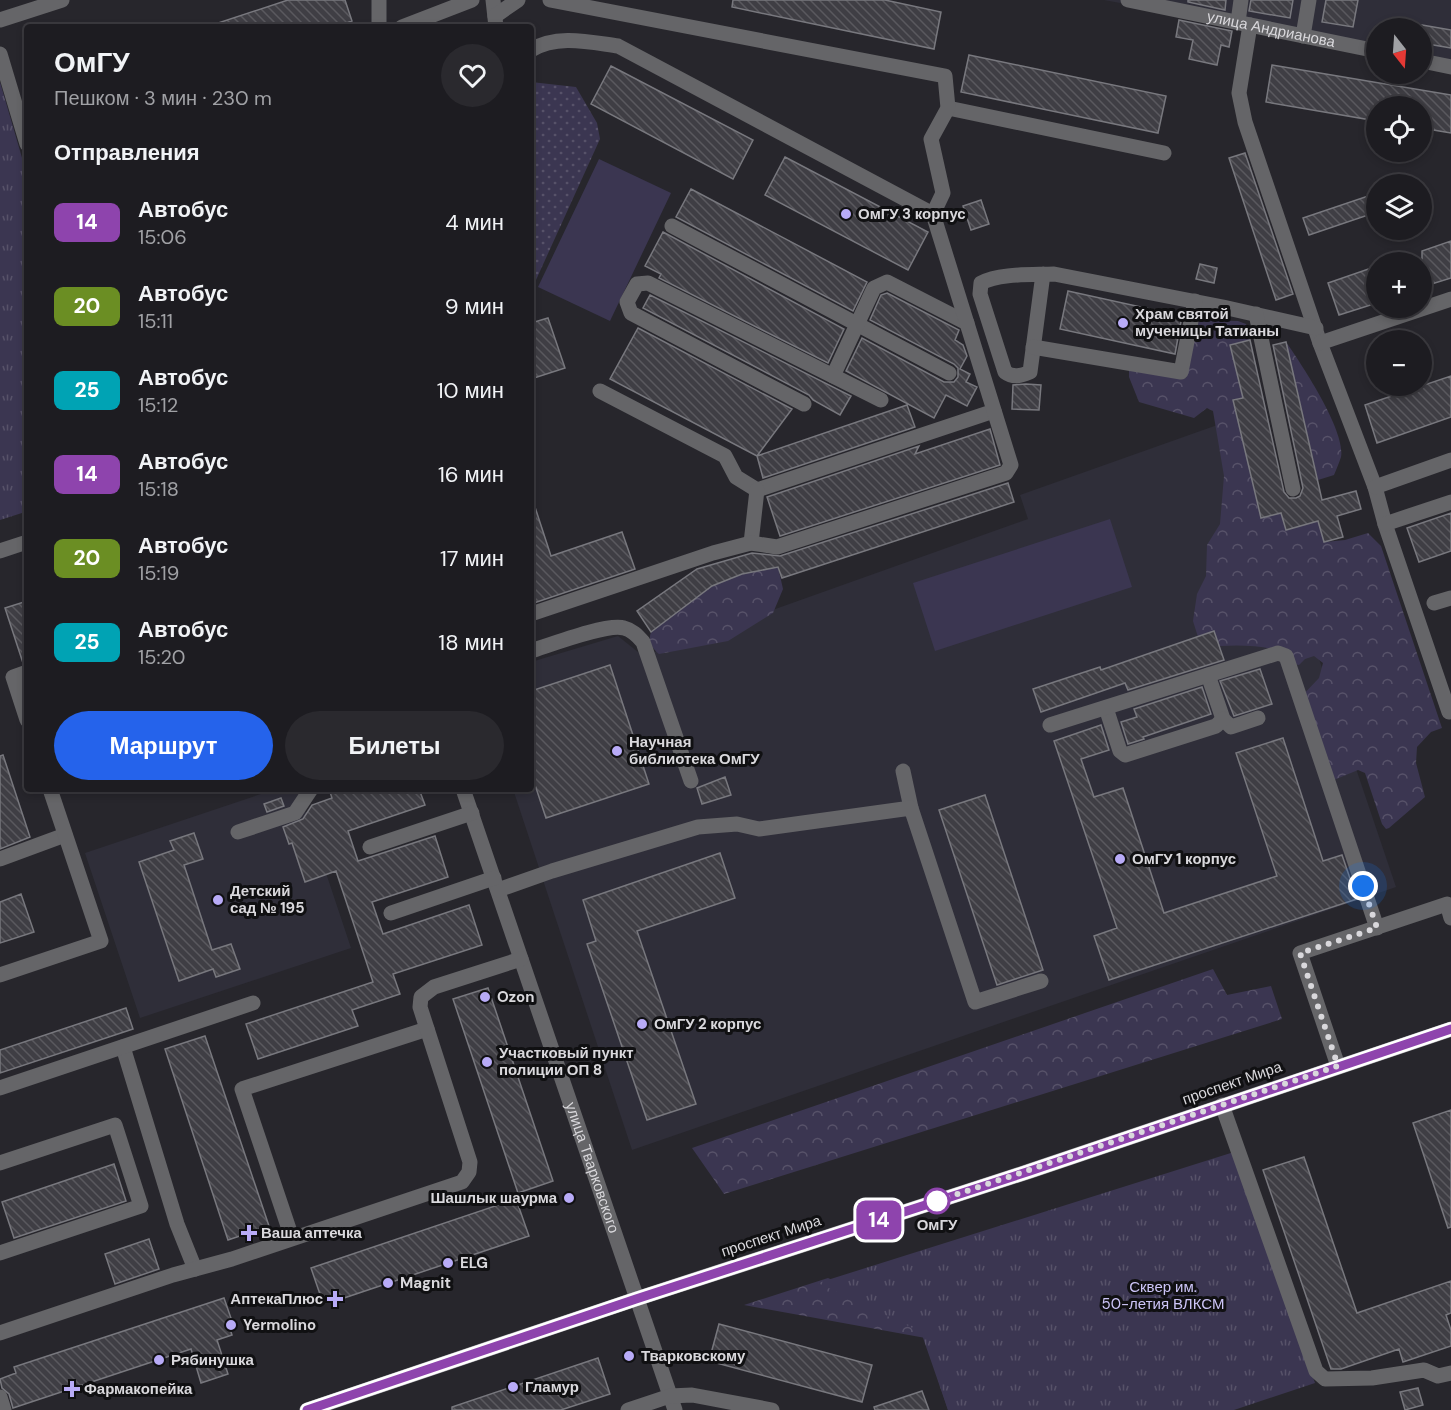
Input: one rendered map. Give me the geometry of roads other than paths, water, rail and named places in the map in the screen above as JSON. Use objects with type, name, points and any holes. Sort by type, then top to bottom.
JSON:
[{"type":"main road","name":"проспект Мира","points":[[307,1410],[1451,1029]]},
{"type":"street","points":[[0,20],[62,0]]},
{"type":"street","points":[[379,0],[379,24]]},
{"type":"street","points":[[410,24],[472,0]]},
{"type":"street","points":[[493,0],[496,21]]},
{"type":"street","points":[[496,21],[518,0]]},
{"type":"street","points":[[534,613],[713,553],[751,543],[777,547],[1005,473],[1011,465],[933,214],[943,193],[931,139],[948,108],[945,76],[550,0]]},
{"type":"street","name":"улица Андрианова","points":[[1128,0],[1173,5],[1244,24],[1366,49]]},
{"type":"street","points":[[1241,0],[1244,24],[1240,104],[1320,343],[1375,487],[1385,524],[1449,712]]},
{"type":"street","points":[[1303,36],[1308,0]]},
{"type":"street","points":[[534,48],[540,45],[573,39],[618,46],[933,214]]},
{"type":"street","points":[[0,54],[24,134]]},
{"type":"street","points":[[1432,63],[1451,67]]},
{"type":"street","points":[[948,108],[1164,153]]},
{"type":"street","points":[[672,226],[949,373]]},
{"type":"street","points":[[1043,274],[1030,372],[1021,376],[1010,376],[1005,372],[980,294],[981,283],[989,279],[1043,274],[1054,274],[1196,301],[1316,328]]},
{"type":"street","points":[[833,376],[874,288],[886,282],[967,323]]},
{"type":"street","points":[[804,404],[631,313],[627,302],[637,284],[648,283],[881,400]]},
{"type":"street","points":[[1320,343],[1451,298]]},
{"type":"street","points":[[1033,346],[1181,372],[1196,301]]},
{"type":"street","points":[[1256,314],[1293,489]]},
{"type":"street","points":[[600,391],[725,456],[736,477],[757,490]]},
{"type":"street","points":[[757,490],[994,411]]},
{"type":"street","points":[[1375,487],[1451,460]]},
{"type":"street","points":[[751,543],[757,490]]},
{"type":"street","points":[[1385,524],[1451,502]]},
{"type":"street","points":[[0,551],[24,543]]},
{"type":"street","points":[[1434,603],[1451,598]]},
{"type":"street","points":[[534,650],[605,628],[622,627],[634,632],[643,642],[691,781]]},
{"type":"street","points":[[1050,725],[1278,653],[1286,656],[1377,928]]},
{"type":"street","points":[[24,673],[13,677],[24,711]]},
{"type":"street","points":[[1208,675],[1223,719],[1231,727],[1258,718]]},
{"type":"street","points":[[1106,708],[1120,751],[1125,755],[1216,726],[1223,719]]},
{"type":"street","points":[[903,771],[911,808],[975,1002],[1041,981]]},
{"type":"street","points":[[0,975],[101,941],[51,792]]},
{"type":"street","points":[[238,832],[295,813],[309,792]]},
{"type":"street","name":"улица Тварковского","points":[[464,792],[672,1403]]},
{"type":"street","points":[[391,913],[552,871],[698,827],[737,824],[759,829],[911,808]]},
{"type":"street","points":[[370,847],[472,813]]},
{"type":"street","points":[[0,859],[65,835]]},
{"type":"street","points":[[1338,1066],[1300,953],[1447,904],[1451,918]]},
{"type":"street","points":[[0,1333],[462,1182],[469,1172],[468,1151],[420,1007],[421,997],[434,987],[521,959]]},
{"type":"street","points":[[0,1088],[253,1003]]},
{"type":"street","points":[[292,1238],[242,1089],[427,1029]]},
{"type":"street","points":[[123,1047],[177,1224],[195,1269]]},
{"type":"street","points":[[1222,1105],[1316,1371],[1325,1379],[1372,1378],[1424,1370],[1438,1376],[1451,1373]]},
{"type":"street","points":[[0,1163],[114,1125],[141,1206],[0,1253]]},
{"type":"street","points":[[628,1410],[672,1403],[692,1395],[772,1410]]},
{"type":"street","points":[[0,1397],[4,1410]]},
{"type":"place","name":"ОмГУ 3 корпус","points":[[846,214]]},
{"type":"place","name":"Храм святой мученицы Татианы","points":[[1123,323]]},
{"type":"place","name":"Научная библиотека ОмГУ","points":[[617,751]]},
{"type":"place","name":"ОмГУ 1 корпус","points":[[1120,859]]},
{"type":"place","name":"Детский сад № 195","points":[[218,900]]},
{"type":"place","name":"Ozon","points":[[485,997]]},
{"type":"place","name":"ОмГУ 2 корпус","points":[[642,1024]]},
{"type":"place","name":"Участковый пункт полиции ОП 8","points":[[487,1062]]},
{"type":"place","name":"Шашлык шаурма","points":[[569,1198]]},
{"type":"place","name":"ОмГУ","points":[[937,1201]]},
{"type":"place","name":"Ваша аптечка","points":[[249,1233]]},
{"type":"place","name":"ELG","points":[[448,1263]]},
{"type":"place","name":"Magnit","points":[[388,1283]]},
{"type":"place","name":"АптекаПлюс","points":[[335,1299]]},
{"type":"place","name":"Yermolino","points":[[231,1325]]},
{"type":"place","name":"Тварковскому","points":[[629,1356]]},
{"type":"place","name":"Рябинушка","points":[[159,1360]]},
{"type":"place","name":"Гламур","points":[[513,1387]]},
{"type":"place","name":"Фармакопейка","points":[[72,1389]]},
{"type":"park label","name":"Сквер им. 50-летия ВЛКСМ","points":[[1163,1296]]}]
